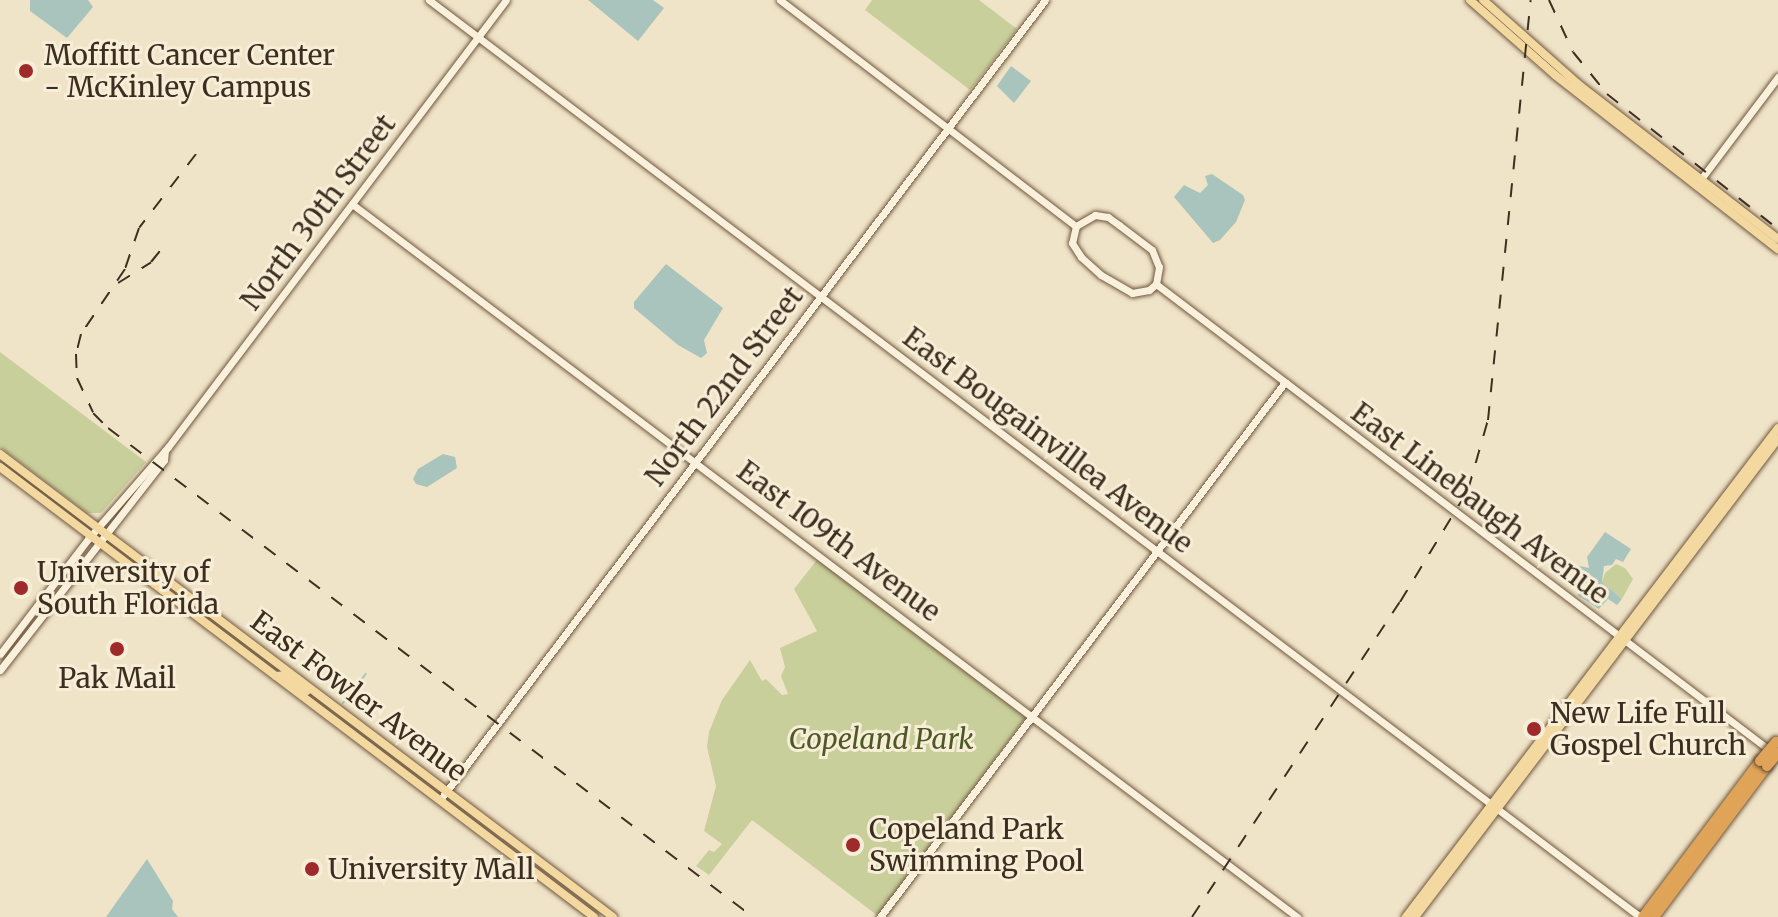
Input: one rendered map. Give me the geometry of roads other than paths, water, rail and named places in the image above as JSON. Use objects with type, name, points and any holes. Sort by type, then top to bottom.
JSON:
[{"type":"highway","points":[[1649,915],[1777,747]]},
{"type":"main road","points":[[1470,0],[1604,115],[1667,162],[1738,208],[1778,243]]},
{"type":"main road","points":[[1483,0],[1584,88],[1678,161],[1744,222],[1778,243]]},
{"type":"main road","points":[[1489,15],[1513,31],[1517,30]]},
{"type":"main road","points":[[1540,62],[1546,63],[1576,87],[1584,88]]},
{"type":"main road","points":[[1604,115],[1608,113],[1628,127],[1635,128]]},
{"type":"main road","points":[[1636,139],[1678,161]]},
{"type":"main road","points":[[1623,638],[1778,428]]},
{"type":"main road","points":[[1415,917],[1494,806],[1778,439]]},
{"type":"main road","name":"East Fowler Avenue","points":[[0,454],[86,518],[106,528],[122,544],[613,917]]},
{"type":"main road","name":"East Fowler Avenue","points":[[0,467],[594,917]]},
{"type":"main road","points":[[276,676],[285,675],[308,692],[323,696]]},
{"type":"main road","points":[[1406,917],[1466,837],[1494,806]]},
{"type":"main road","points":[[1461,856],[1466,837]]},
{"type":"main road","points":[[582,908],[604,917]]},
{"type":"street","name":"East Bougainvillea Avenue","points":[[429,0],[1494,806],[1649,915]]},
{"type":"street","name":"North 30th Street","points":[[106,528],[110,513],[165,451],[506,0]]},
{"type":"street","points":[[780,0],[1076,226]]},
{"type":"street","name":"North 22nd Street","points":[[440,800],[1045,0]]},
{"type":"street","points":[[1700,183],[1778,77]]},
{"type":"street","name":"East 109th Avenue","points":[[352,204],[1297,917]]},
{"type":"street","points":[[1095,215],[1108,217],[1152,250],[1159,267],[1156,284],[1149,290],[1132,293],[1101,275],[1081,257],[1072,243],[1076,226],[1095,215]]},
{"type":"street","name":"East Linebaugh Avenue","points":[[1156,284],[1623,638],[1777,747]]},
{"type":"street","points":[[880,917],[1285,382]]},
{"type":"street","name":"North 30th Street","points":[[106,528],[164,460],[165,451]]},
{"type":"street","points":[[86,518],[110,513]]},
{"type":"street","points":[[77,525],[83,537],[81,548]]},
{"type":"street","points":[[0,654],[3,643],[81,548],[106,528]]},
{"type":"street","points":[[0,670],[86,557],[95,538]]},
{"type":"street","points":[[86,557],[100,551],[114,553]]},
{"type":"street","points":[[3,643],[14,652]]},
{"type":"water","points":[[30,0],[88,0],[93,7],[67,38],[30,11]]},
{"type":"water","points":[[588,0],[653,0],[664,8],[638,41]]},
{"type":"water","points":[[1011,66],[1031,81],[1014,103],[997,86]]},
{"type":"water","points":[[1212,174],[1243,195],[1245,200],[1236,222],[1220,240],[1213,243],[1174,197],[1184,185],[1200,193],[1208,185],[1205,176]]},
{"type":"water","points":[[666,264],[723,308],[704,340],[707,353],[701,358],[678,345],[634,308],[634,302]]},
{"type":"water","points":[[443,454],[455,457],[457,468],[427,487],[416,484],[413,479],[418,469]]},
{"type":"water","points":[[1605,532],[1631,549],[1623,562],[1616,559],[1612,565],[1604,566],[1602,582],[1622,599],[1617,605],[1608,599],[1599,609],[1577,595],[1587,589],[1585,581],[1566,585],[1580,566],[1589,568],[1587,557]]},
{"type":"water","points":[[147,859],[173,901],[172,909],[178,917],[106,917]]},
{"type":"waterway","points":[[343,703],[366,674]]},
{"type":"railway","points":[[1192,917],[1400,602],[1468,490],[1488,420],[1531,0]]},
{"type":"railway","points":[[1549,0],[1573,52],[1607,94],[1778,229]]},
{"type":"railway","points":[[196,154],[139,228],[125,269],[81,334],[76,354],[77,378],[93,413],[108,428],[753,917]]},
{"type":"railway","points":[[118,283],[151,262],[167,242]]},
{"type":"place","name":"Moffitt Cancer Center - McKinley Campus","points":[[26,71]]},
{"type":"place","name":"University of South Florida","points":[[21,588]]},
{"type":"place","name":"Pak Mail","points":[[117,649]]},
{"type":"place","name":"New Life Full Gospel Church","points":[[1534,729]]},
{"type":"place","name":"Copeland Park Swimming Pool","points":[[853,845]]},
{"type":"place","name":"University Mall","points":[[312,869]]},
{"type":"park label","name":"Copeland Park","points":[[881,739]]}]
